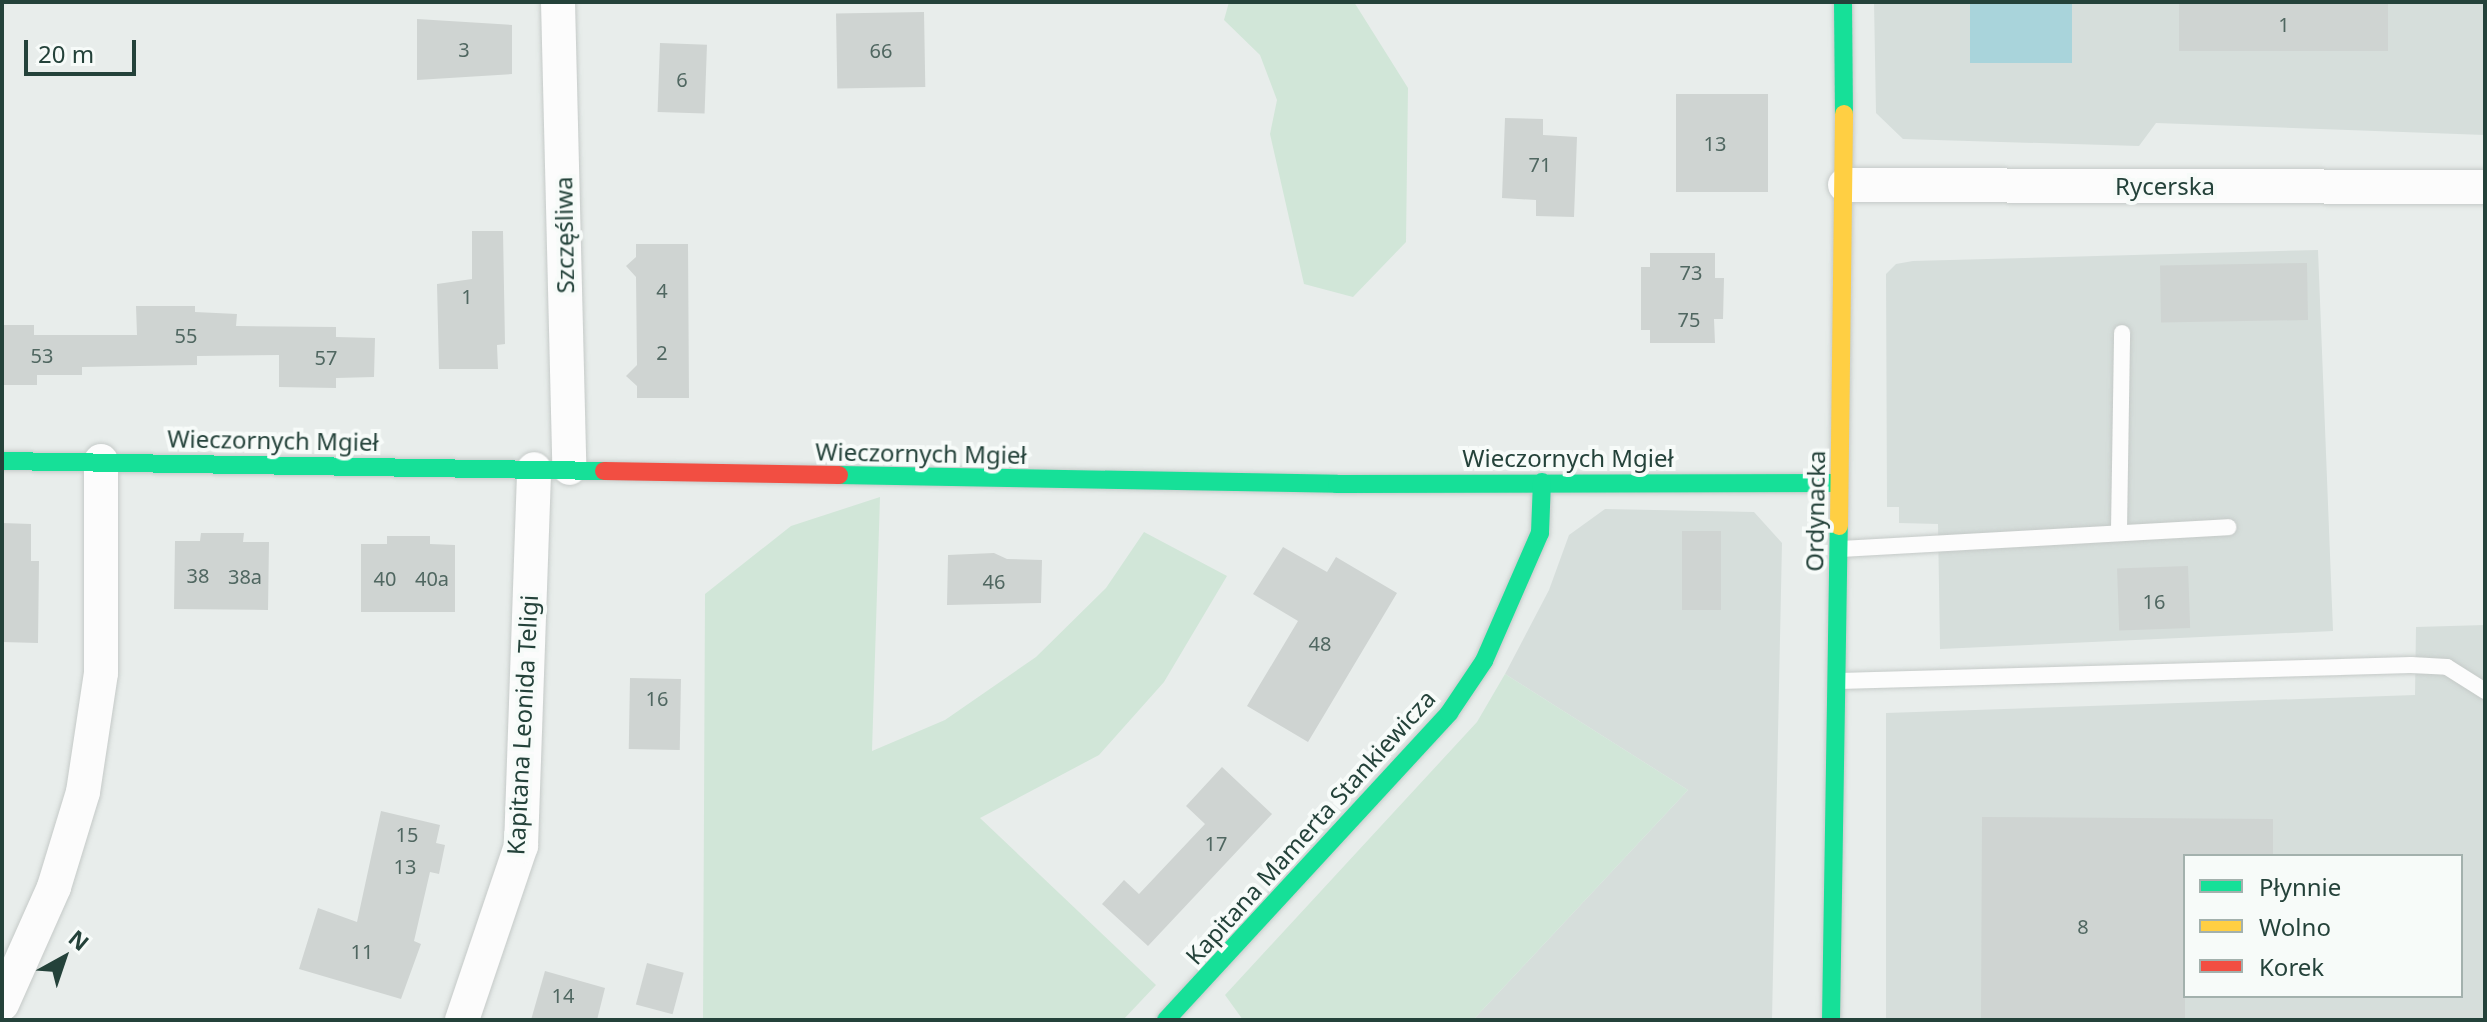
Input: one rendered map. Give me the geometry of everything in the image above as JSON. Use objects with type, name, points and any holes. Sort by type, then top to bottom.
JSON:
[{"type":"street","name":"Szczęśliwa","points":[[558,2],[569,468]]},
{"type":"street","name":"Ordynacka","points":[[1831,1020],[1845,185],[1843,2]]},
{"type":"street","name":"Rycerska","points":[[1845,185],[2485,187]]},
{"type":"street","name":"Wieczornych Mgieł","points":[[2,461],[569,468],[1096,481],[1838,483]]},
{"type":"street","points":[[2,1004],[54,887],[83,792],[101,673],[101,461]]},
{"type":"street","name":"Kapitana Leonida Teligi","points":[[462,1020],[521,846],[534,469]]},
{"type":"street","name":"Kapitana Mamerta Stankiewicza","points":[[1166,1020],[1449,713],[1484,661],[1540,533],[1542,482]]},
{"type":"lane","points":[[2119,530],[2122,333]]},
{"type":"lane","points":[[1838,550],[2119,530],[2228,527]]},
{"type":"lane","points":[[1837,681],[2411,665],[2447,667],[2485,691]]},
{"type":"shaded area","points":[[1874,2],[2485,2],[2485,135],[2156,123],[2139,146],[1903,139],[1876,113]]},
{"type":"shaded area","points":[[2318,250],[2333,631],[1940,649],[1938,524],[1899,523],[1899,507],[1887,507],[1886,274],[1896,264],[1913,261]]},
{"type":"shaded area","points":[[1605,509],[1754,512],[1782,543],[1772,1020],[1473,1020],[1688,790],[1505,674],[1549,590],[1569,535]]},
{"type":"shaded area","points":[[2485,625],[2485,1020],[1886,1020],[1886,713],[2415,695],[2416,627]]},
{"type":"green space","points":[[1229,2],[1354,2],[1408,88],[1406,242],[1353,297],[1304,284],[1270,134],[1277,100],[1260,55],[1224,20]]},
{"type":"green space","points":[[880,497],[872,751],[945,720],[1036,657],[1106,588],[1144,532],[1227,576],[1164,682],[1099,755],[980,818],[1156,985],[1123,1020],[703,1020],[705,594],[791,526]]},
{"type":"green space","points":[[1505,674],[1688,790],[1473,1020],[1243,1020],[1225,995],[1477,722]]},
{"type":"water","points":[[1970,2],[2072,2],[2072,63],[1970,63]]},
{"type":"building","points":[[2179,2],[2388,2],[2388,51],[2179,51]]},
{"type":"building","points":[[924,12],[925,87],[837,89],[836,14]]},
{"type":"building","points":[[417,19],[512,25],[512,74],[417,80]]},
{"type":"building","points":[[660,43],[707,45],[705,114],[658,112]]},
{"type":"building","points":[[1676,94],[1768,94],[1768,192],[1676,192]]},
{"type":"building","points":[[1505,118],[1543,119],[1543,135],[1577,137],[1574,217],[1536,216],[1536,200],[1502,198]]},
{"type":"building","points":[[472,231],[503,231],[505,344],[497,345],[498,369],[439,369],[437,284],[472,279]]},
{"type":"building","points":[[636,244],[688,244],[689,398],[637,398],[637,386],[626,376],[637,365],[636,277],[626,266],[636,257]]},
{"type":"building","points":[[1650,253],[1715,253],[1715,278],[1724,278],[1723,319],[1714,319],[1715,343],[1650,343],[1650,330],[1641,330],[1641,267],[1650,267]]},
{"type":"building","points":[[2307,263],[2308,320],[2161,323],[2160,266]]},
{"type":"building","points":[[136,306],[195,306],[195,312],[237,314],[236,326],[336,327],[336,337],[375,338],[374,377],[336,378],[336,388],[279,387],[279,355],[197,356],[197,365],[82,367],[82,375],[37,375],[37,385],[2,385],[2,325],[34,325],[34,335],[137,335]]},
{"type":"building","points":[[2,523],[31,524],[31,561],[39,561],[38,643],[2,642]]},
{"type":"building","points":[[1682,531],[1721,531],[1721,610],[1682,610]]},
{"type":"building","points":[[201,533],[244,533],[243,542],[269,542],[268,610],[174,609],[175,541],[200,541]]},
{"type":"building","points":[[387,536],[430,536],[430,544],[455,545],[455,612],[361,612],[361,544],[387,544]]},
{"type":"building","points":[[1283,547],[1327,572],[1336,557],[1397,593],[1308,742],[1247,706],[1298,621],[1253,594]]},
{"type":"building","points":[[994,553],[1007,559],[1042,560],[1041,603],[947,605],[948,555]]},
{"type":"building","points":[[2188,566],[2190,628],[2119,630],[2117,568]]},
{"type":"building","points":[[630,678],[681,679],[680,750],[629,749]]},
{"type":"building","points":[[1222,767],[1272,814],[1148,946],[1102,904],[1124,880],[1139,894],[1205,824],[1186,806]]},
{"type":"building","points":[[381,811],[440,825],[436,843],[445,845],[439,874],[430,872],[414,941],[421,944],[401,999],[299,969],[318,908],[357,922]]},
{"type":"building","points":[[1982,817],[2273,819],[2273,854],[2183,854],[2185,1020],[1981,1020]]},
{"type":"building","points":[[647,963],[684,973],[673,1014],[636,1005]]},
{"type":"building","points":[[545,971],[605,988],[597,1020],[531,1020]]},
{"type":"traffic: fast","points":[[1843,2],[1844,114]]},
{"type":"traffic: fast","points":[[2,461],[604,471]]},
{"type":"traffic: fast","points":[[839,475],[1337,484],[1838,483]]},
{"type":"traffic: fast","points":[[1166,1020],[1449,713],[1484,661],[1540,533],[1542,482]]},
{"type":"traffic: fast","points":[[1831,1020],[1839,526]]},
{"type":"traffic: slow","points":[[1839,526],[1844,114]]},
{"type":"traffic: jam","points":[[604,471],[839,475]]}]
